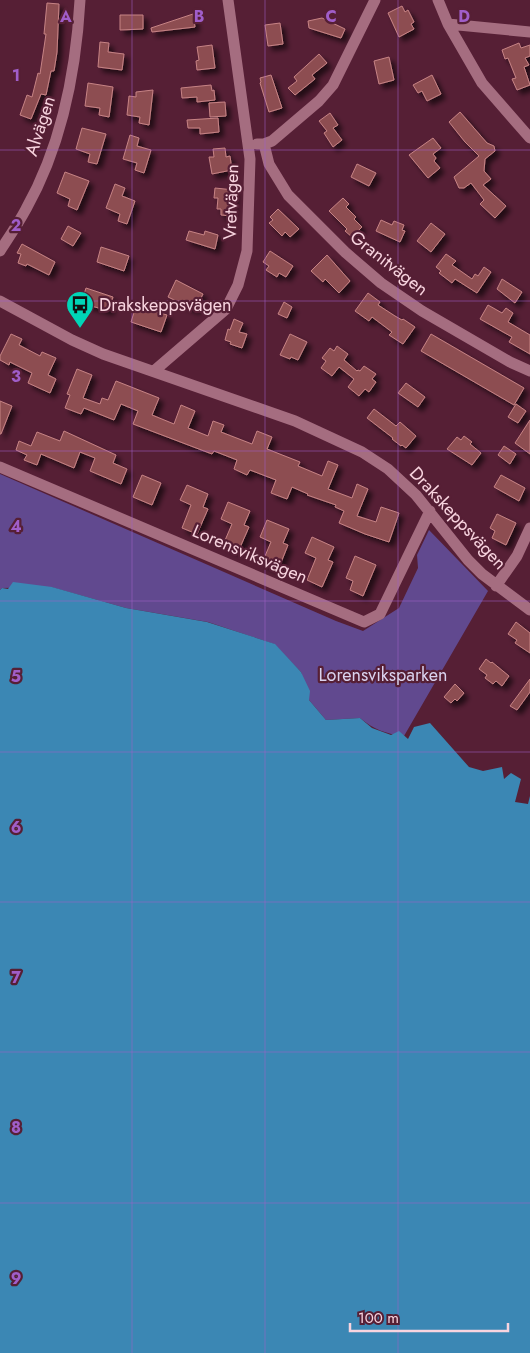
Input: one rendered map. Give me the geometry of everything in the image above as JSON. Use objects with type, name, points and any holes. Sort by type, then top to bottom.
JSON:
[{"type":"street","name":"Alvägen","points":[[0,251],[30,202],[59,132],[70,90],[76,53],[80,0]]},
{"type":"street","name":"Vretvägen","points":[[154,371],[226,309],[238,285],[247,251],[250,168],[228,0]]},
{"type":"street","points":[[248,145],[264,144],[272,141],[333,85],[375,0]]},
{"type":"street","points":[[438,0],[448,24],[482,83],[530,138]]},
{"type":"street","points":[[448,24],[530,32]]},
{"type":"street","name":"Granitvägen","points":[[264,144],[269,164],[288,195],[345,252],[381,283],[422,311],[510,362],[530,371]]},
{"type":"street","name":"Drakskeppsvägen","points":[[0,301],[72,340],[106,355],[295,421],[346,444],[388,469],[416,495],[468,560],[496,586],[530,610]]},
{"type":"street","name":"Lorensviksvägen","points":[[0,467],[364,622],[380,614],[430,511]]},
{"type":"street","points":[[496,586],[517,556],[530,528]]},
{"type":"green space","name":"Lorensviksparken","points":[[0,474],[336,621],[363,631],[399,608],[418,568],[417,555],[429,530],[488,591],[404,736],[380,730],[360,718],[326,720],[309,700],[301,672],[274,644],[208,622],[126,608],[51,587],[2,588],[0,590]]},
{"type":"water","points":[[13,582],[52,587],[126,608],[207,622],[275,644],[301,672],[310,691],[309,700],[326,720],[360,718],[372,728],[391,735],[399,731],[408,739],[414,727],[430,723],[469,767],[483,771],[502,767],[504,779],[511,773],[521,779],[515,802],[528,804],[530,796],[530,1353],[0,1353],[0,590],[2,588],[8,589]]},
{"type":"building","points":[[47,3],[59,4],[57,52],[54,71],[51,71],[46,95],[41,94],[31,119],[20,115],[27,95],[32,97],[38,73],[40,74],[46,34],[44,34]]},
{"type":"building","points":[[402,6],[405,12],[408,10],[414,22],[411,24],[414,29],[399,37],[388,13]]},
{"type":"building","points":[[193,14],[195,27],[152,32],[151,28]]},
{"type":"building","points":[[120,15],[143,15],[143,29],[120,30]]},
{"type":"building","points":[[322,18],[345,29],[341,38],[309,28],[308,21]]},
{"type":"building","points":[[280,23],[283,44],[268,46],[265,25]]},
{"type":"building","points":[[100,42],[109,43],[108,52],[124,54],[122,70],[98,67]]},
{"type":"building","points":[[519,43],[521,48],[530,45],[530,56],[525,58],[529,65],[524,67],[530,85],[517,90],[512,79],[516,78],[508,58],[505,59],[502,50]]},
{"type":"building","points":[[212,45],[215,68],[197,70],[196,61],[199,60],[197,47]]},
{"type":"building","points":[[319,54],[327,63],[312,75],[315,79],[295,95],[288,88],[297,81],[294,77]]},
{"type":"building","points":[[389,57],[394,80],[379,84],[374,61]]},
{"type":"building","points":[[271,75],[282,108],[269,112],[260,78]]},
{"type":"building","points":[[432,75],[441,94],[427,101],[422,91],[418,93],[413,85]]},
{"type":"building","points":[[88,83],[113,87],[109,117],[99,115],[100,108],[85,106]]},
{"type":"building","points":[[211,85],[212,91],[214,90],[215,100],[197,102],[197,97],[182,98],[181,88]]},
{"type":"building","points":[[153,90],[149,125],[139,123],[140,117],[127,115],[129,96],[136,97],[136,92]]},
{"type":"building","points":[[225,102],[226,116],[210,117],[209,103]]},
{"type":"building","points":[[460,112],[487,143],[494,146],[495,151],[485,159],[484,171],[491,179],[483,185],[506,206],[495,218],[480,204],[484,200],[471,183],[464,188],[459,188],[454,177],[479,156],[449,122]]},
{"type":"building","points":[[330,113],[338,125],[333,128],[342,140],[333,147],[324,133],[327,131],[319,121]]},
{"type":"building","points":[[218,118],[219,132],[200,134],[200,128],[188,128],[187,120]]},
{"type":"building","points":[[82,128],[106,134],[97,164],[88,162],[90,154],[76,149]]},
{"type":"building","points":[[130,135],[139,138],[137,146],[151,150],[144,173],[135,170],[137,163],[123,159]]},
{"type":"building","points":[[433,138],[441,148],[433,154],[436,158],[434,161],[440,168],[428,178],[409,155]]},
{"type":"building","points":[[225,148],[226,157],[230,156],[232,170],[212,174],[209,157],[214,157],[213,149]]},
{"type":"building","points":[[357,164],[376,173],[369,186],[351,177]]},
{"type":"building","points":[[65,172],[89,181],[77,210],[68,206],[70,199],[57,193]]},
{"type":"building","points":[[115,184],[125,188],[122,196],[135,201],[127,224],[118,221],[120,214],[106,208]]},
{"type":"building","points":[[215,188],[234,190],[231,216],[221,215],[221,209],[217,209],[218,198],[214,198]]},
{"type":"building","points":[[343,198],[349,204],[346,207],[356,217],[354,219],[362,227],[352,237],[345,231],[347,229],[329,211]]},
{"type":"building","points":[[278,209],[299,229],[290,237],[285,232],[282,236],[269,223],[273,220],[270,217]]},
{"type":"building","points":[[381,220],[392,225],[394,221],[404,225],[402,230],[405,231],[400,242],[376,231]]},
{"type":"building","points":[[431,223],[445,234],[431,252],[417,241]]},
{"type":"building","points":[[68,226],[81,233],[73,246],[61,239]]},
{"type":"building","points":[[189,231],[204,235],[205,231],[218,235],[215,249],[186,240]]},
{"type":"building","points":[[22,244],[55,262],[49,275],[27,264],[26,266],[18,263],[21,254],[17,253]]},
{"type":"building","points":[[101,247],[129,256],[124,271],[97,262]]},
{"type":"building","points":[[270,251],[293,266],[286,277],[279,273],[277,277],[266,270],[269,266],[263,262]]},
{"type":"building","points":[[446,254],[456,261],[452,265],[472,279],[475,274],[478,276],[484,267],[491,272],[477,293],[455,279],[452,283],[439,273],[441,271],[436,267]]},
{"type":"building","points":[[327,255],[350,281],[339,293],[325,279],[323,282],[311,271]]},
{"type":"building","points":[[502,279],[522,292],[515,303],[497,289]]},
{"type":"building","points":[[176,280],[203,294],[195,310],[168,297]]},
{"type":"building","points":[[86,288],[113,297],[109,311],[81,303]]},
{"type":"building","points":[[368,293],[380,302],[378,305],[415,327],[403,344],[389,335],[392,332],[372,317],[369,321],[355,311]]},
{"type":"building","points":[[284,302],[292,307],[287,318],[278,314]]},
{"type":"building","points":[[488,305],[502,313],[506,308],[513,313],[508,322],[530,335],[530,354],[509,342],[512,337],[480,319]]},
{"type":"building","points":[[136,306],[167,315],[161,332],[131,322]]},
{"type":"building","points":[[234,319],[243,323],[239,332],[247,334],[242,348],[225,340],[228,329],[230,330]]},
{"type":"building","points":[[11,334],[22,339],[19,345],[40,356],[42,352],[56,358],[48,375],[56,379],[50,393],[28,383],[32,373],[10,362],[9,365],[0,360],[0,356]]},
{"type":"building","points":[[290,334],[307,342],[298,360],[280,355]]},
{"type":"building","points":[[431,334],[524,388],[514,405],[421,351]]},
{"type":"building","points":[[337,346],[348,354],[344,360],[357,371],[360,371],[364,366],[376,374],[372,379],[376,382],[369,392],[365,389],[359,396],[348,387],[354,379],[339,367],[332,376],[321,368],[326,361],[322,358],[330,348],[334,351]]},
{"type":"building","points":[[77,369],[92,375],[83,398],[100,404],[102,398],[108,400],[116,381],[159,398],[152,415],[174,424],[181,405],[195,411],[188,428],[208,436],[213,421],[224,425],[221,432],[252,444],[257,431],[272,437],[267,449],[300,462],[298,466],[322,476],[328,461],[338,465],[328,489],[352,498],[357,484],[368,489],[357,516],[376,522],[381,507],[399,513],[389,542],[339,523],[344,511],[335,507],[336,505],[307,495],[292,487],[287,499],[271,493],[276,480],[250,470],[247,475],[234,469],[237,460],[214,451],[212,454],[133,424],[138,411],[121,404],[114,420],[84,408],[81,414],[65,408],[70,395],[67,394]]},
{"type":"building","points":[[406,383],[425,397],[418,407],[398,393]]},
{"type":"building","points":[[0,401],[12,406],[1,434],[0,434]]},
{"type":"building","points":[[516,404],[526,411],[518,423],[508,417]]},
{"type":"building","points":[[374,409],[396,426],[400,422],[416,436],[406,448],[367,418]]},
{"type":"building","points":[[530,420],[530,454],[515,443]]},
{"type":"building","points":[[64,431],[116,455],[113,463],[127,469],[121,484],[90,471],[95,458],[80,452],[74,468],[41,454],[37,465],[24,460],[27,455],[16,450],[19,441],[31,446],[37,432],[60,441]]},
{"type":"building","points":[[464,436],[481,453],[472,465],[447,449],[457,437],[461,440]]},
{"type":"building","points":[[504,446],[516,454],[510,464],[498,455]]},
{"type":"building","points":[[142,475],[161,483],[152,505],[133,497]]},
{"type":"building","points":[[501,475],[525,488],[519,501],[494,487]]},
{"type":"building","points":[[187,485],[208,494],[203,507],[208,509],[197,534],[182,528],[191,505],[180,500]]},
{"type":"building","points":[[228,502],[250,511],[244,525],[249,527],[238,552],[223,545],[232,524],[221,519]]},
{"type":"building","points":[[497,514],[516,523],[506,545],[492,538],[495,531],[490,528]]},
{"type":"building","points":[[267,520],[289,529],[283,543],[288,545],[278,570],[262,563],[271,542],[260,537]]},
{"type":"building","points":[[312,537],[334,547],[328,560],[333,562],[322,587],[307,580],[316,558],[305,553]]},
{"type":"building","points":[[355,556],[376,565],[363,596],[350,590],[353,581],[346,578]]},
{"type":"building","points":[[516,622],[530,633],[530,653],[515,643],[517,640],[508,634]]},
{"type":"building","points":[[486,659],[509,676],[502,686],[496,681],[493,684],[485,678],[487,675],[479,669]]},
{"type":"building","points":[[530,679],[530,692],[517,710],[510,706]]},
{"type":"building","points":[[455,684],[464,693],[457,701],[455,699],[451,703],[444,697]]},
{"type":"place","name":"Drakskeppsvägen","points":[[80,329]]}]
